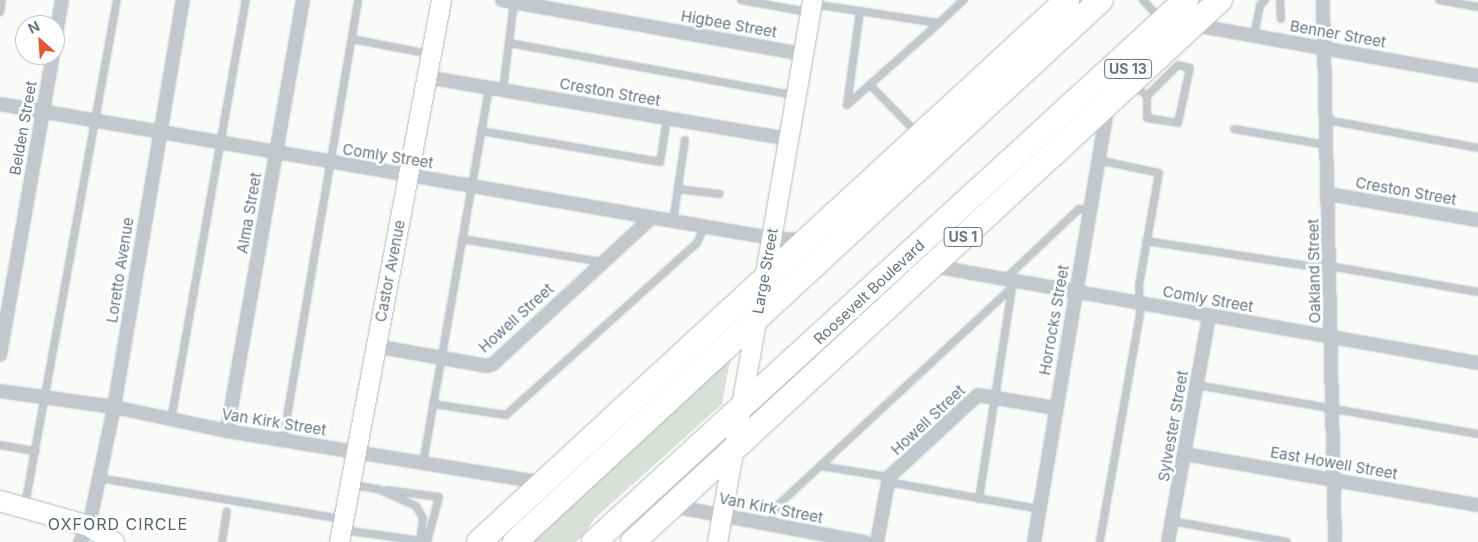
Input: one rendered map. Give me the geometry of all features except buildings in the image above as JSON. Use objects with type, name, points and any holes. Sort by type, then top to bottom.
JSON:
[{"type":"highway","points":[[515,542],[1101,0]]},
{"type":"highway","name":"Roosevelt Boulevard","points":[[594,542],[1186,0]]},
{"type":"highway","name":"Roosevelt Boulevard","points":[[632,542],[1108,104],[1139,89],[1193,25],[1220,0]]},
{"type":"highway","points":[[479,542],[923,132],[1059,1]]},
{"type":"highway","name":"US 13","points":[[1062,114],[1193,25]]},
{"type":"highway","points":[[923,132],[1026,68]]},
{"type":"main road","points":[[0,501],[25,508],[85,534],[114,542]]},
{"type":"street","points":[[59,15],[62,0]]},
{"type":"street","name":"Loretto Avenue","points":[[85,534],[114,407],[183,0]]},
{"type":"street","name":"Alma Street","points":[[227,431],[303,0]]},
{"type":"street","name":"Castor Avenue","points":[[341,530],[441,0]]},
{"type":"street","name":"Oakland Street","points":[[1323,0],[1329,194],[1334,542]]},
{"type":"street","name":"Higbee Street","points":[[510,1],[802,54]]},
{"type":"street","name":"Large Street","points":[[717,542],[811,5]]},
{"type":"street","name":"Benner Street","points":[[1193,25],[1478,76]]},
{"type":"street","name":"Belden Street","points":[[0,355],[50,65]]},
{"type":"street","name":"Creston Street","points":[[426,77],[788,139]]},
{"type":"street","name":"Comly Street","points":[[0,104],[43,110],[330,163],[673,222],[796,242],[809,238]]},
{"type":"street","name":"Horrocks Street","points":[[1034,542],[1108,104]]},
{"type":"street","name":"Creston Street","points":[[1329,194],[1478,220]]},
{"type":"street","name":"Howell Street","points":[[376,346],[487,366],[493,364],[651,218]]},
{"type":"street","name":"Comly Street","points":[[932,266],[1010,283],[1075,291],[1478,363]]},
{"type":"street","name":"Sylvester Street","points":[[1168,542],[1209,316]]},
{"type":"street","name":"Van Kirk Street","points":[[0,391],[114,407],[170,421],[543,483]]},
{"type":"street","name":"Howell Street","points":[[889,479],[978,395],[1056,408]]},
{"type":"street","name":"East Howell Street","points":[[1185,454],[1478,505]]},
{"type":"street","points":[[877,542],[889,479]]},
{"type":"street","name":"Van Kirk Street","points":[[672,506],[865,542]]},
{"type":"lane","points":[[0,12],[2,0]]},
{"type":"lane","points":[[25,508],[117,0]]},
{"type":"lane","points":[[170,421],[222,143],[246,0]]},
{"type":"lane","points":[[284,440],[358,0]]},
{"type":"lane","points":[[741,0],[811,5],[939,23]]},
{"type":"lane","points":[[860,11],[847,106],[964,0]]},
{"type":"lane","points":[[1143,0],[1163,21]]},
{"type":"lane","points":[[1254,36],[1260,5],[1265,0]]},
{"type":"lane","points":[[1280,0],[1281,19]]},
{"type":"lane","points":[[1439,0],[1478,7]]},
{"type":"lane","points":[[503,90],[509,43],[510,1]]},
{"type":"lane","points":[[352,39],[431,54]]},
{"type":"lane","points":[[509,43],[795,96]]},
{"type":"lane","points":[[1178,65],[1190,68],[1178,123],[1147,118],[1139,89],[1178,65]]},
{"type":"lane","points":[[870,85],[923,132]]},
{"type":"lane","points":[[423,463],[440,357],[489,88]]},
{"type":"lane","points":[[481,131],[660,162],[667,119]]},
{"type":"lane","points":[[1327,120],[1478,148]]},
{"type":"lane","points":[[1234,129],[1328,146]]},
{"type":"lane","points":[[673,222],[685,140]]},
{"type":"lane","points":[[1098,160],[1159,173],[1146,241],[1140,304],[1100,542]]},
{"type":"lane","points":[[678,189],[720,194]]},
{"type":"lane","points":[[771,524],[776,507],[1010,283],[1079,209],[1089,210]]},
{"type":"lane","points":[[433,404],[506,415],[697,243],[704,227]]},
{"type":"lane","points":[[462,239],[602,262]]},
{"type":"lane","points":[[1146,241],[1308,266],[1330,266],[1478,292]]},
{"type":"lane","points":[[979,499],[1010,283]]},
{"type":"lane","points":[[1197,384],[1478,434]]},
{"type":"lane","points":[[0,445],[35,451]]},
{"type":"lane","points":[[820,466],[1039,510]]},
{"type":"lane","points":[[99,478],[341,530],[424,542]]},
{"type":"lane","points":[[349,485],[439,497],[424,542]]},
{"type":"lane","points":[[378,489],[420,509],[423,518],[424,542]]},
{"type":"lane","points":[[222,542],[227,512]]},
{"type":"lane","points":[[1172,521],[1287,542]]},
{"type":"shaded area","points":[[731,355],[722,404],[595,518],[582,537],[576,542],[529,542]]},
{"type":"district","name":"OXFORD CIRCLE","points":[[118,524]]}]
